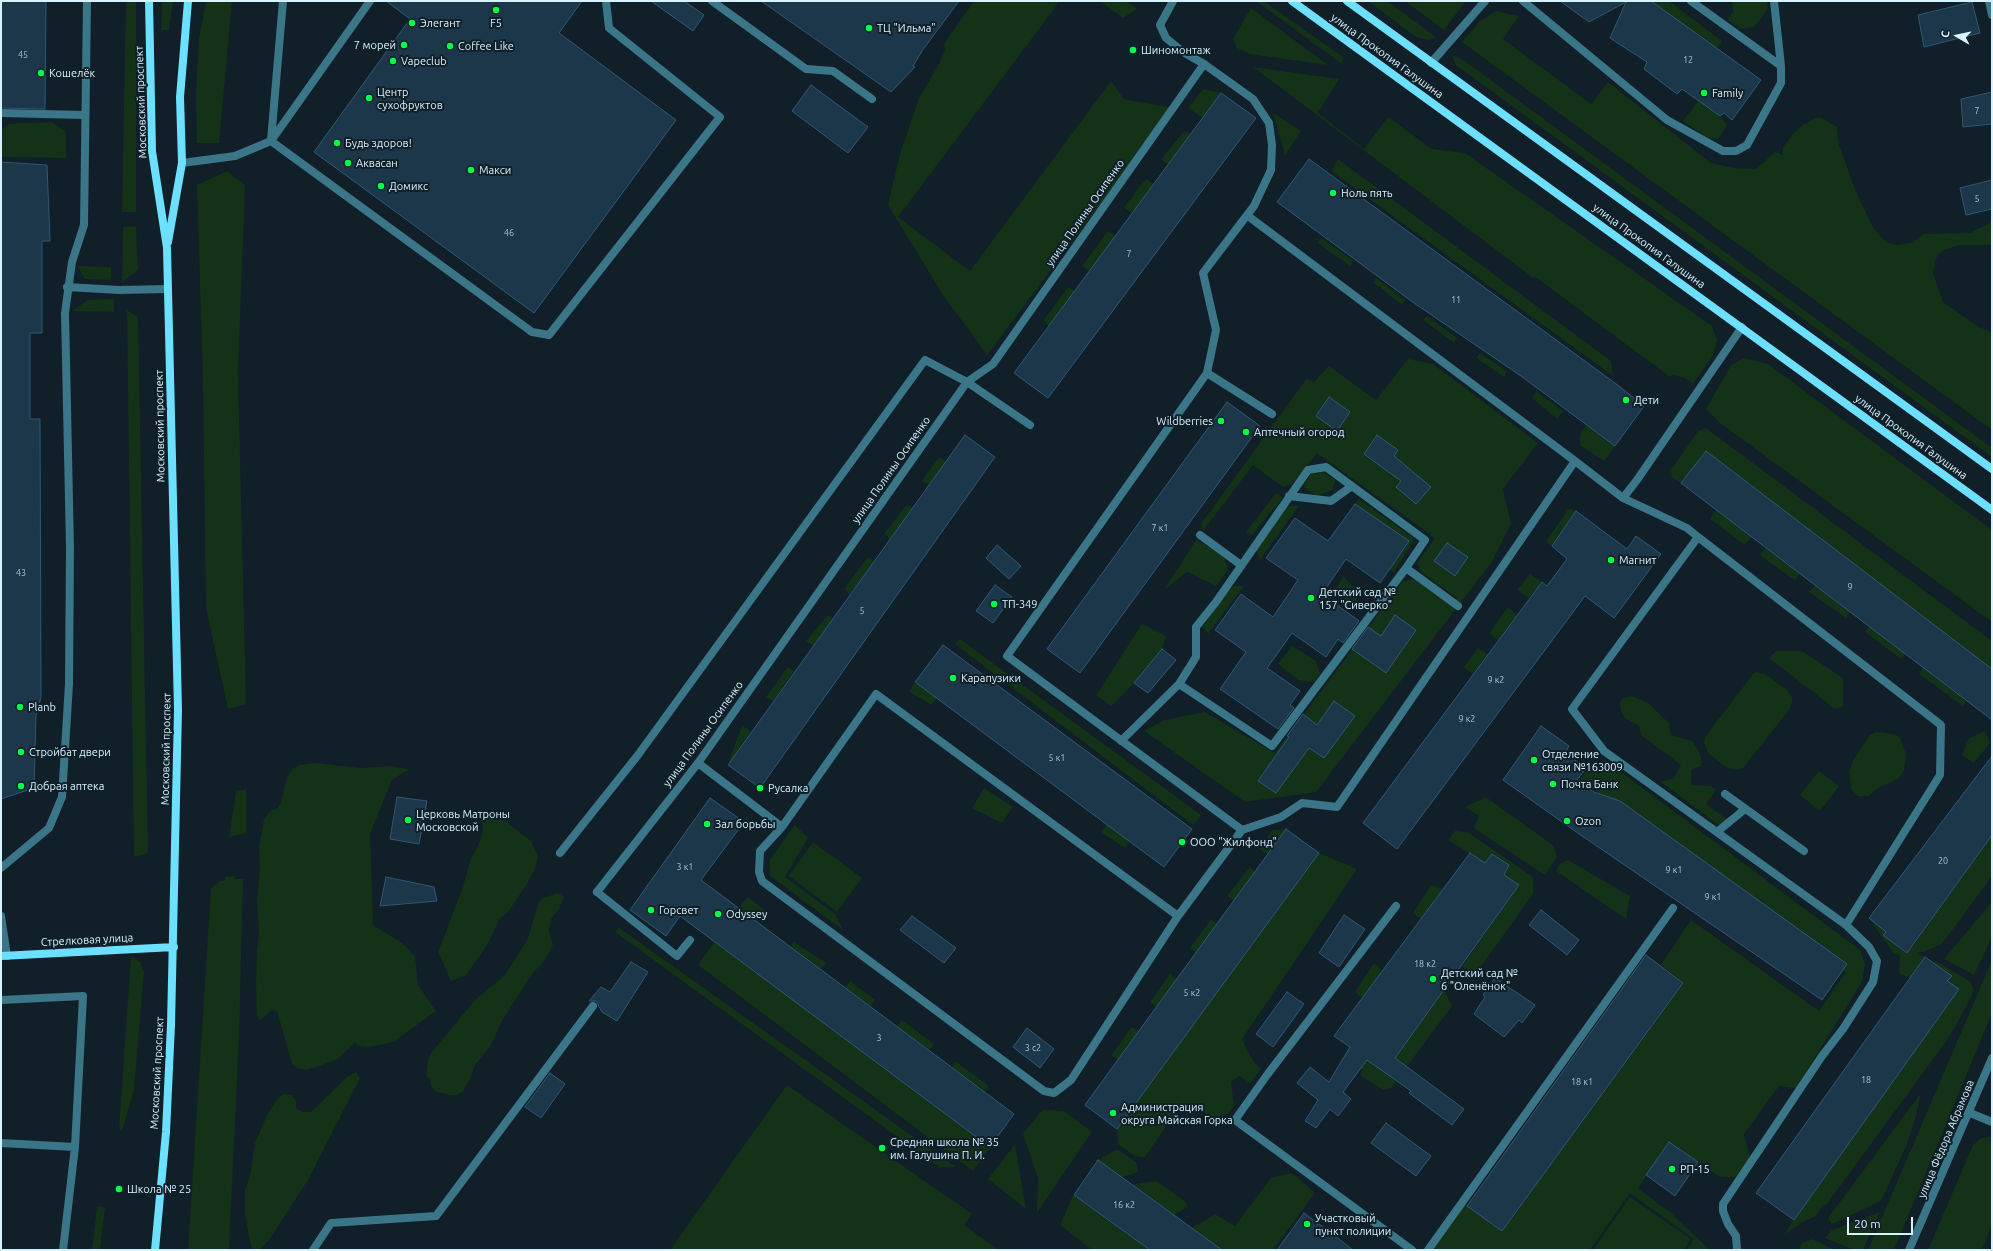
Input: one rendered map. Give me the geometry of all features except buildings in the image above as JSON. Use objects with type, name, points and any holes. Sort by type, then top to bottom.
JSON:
[{"type":"main road","name":"Московский проспект","points":[[149,1],[152,151],[167,248],[178,710],[174,946],[166,1132],[155,1250]]},
{"type":"main road","name":"Московский проспект","points":[[167,248],[182,163],[180,97],[188,1]]},
{"type":"main road","name":"улица Прокопия Галушина","points":[[1292,1],[1992,510]]},
{"type":"main road","name":"улица Прокопия Галушина","points":[[1347,1],[1431,63],[1668,232],[1992,469]]},
{"type":"main road","name":"Стрелковая улица","points":[[4,956],[174,946]]},
{"type":"street","points":[[1,868],[49,828],[62,797],[69,684],[70,548],[65,312],[67,287],[72,262],[84,225],[84,115],[87,1]]},
{"type":"street","points":[[271,141],[283,1]]},
{"type":"street","points":[[182,163],[235,156],[271,141],[370,1]]},
{"type":"street","points":[[271,141],[532,332],[549,335],[720,117],[609,28],[606,1]]},
{"type":"street","points":[[712,1],[806,69],[833,71],[872,99]]},
{"type":"street","points":[[1172,1],[1160,25],[1166,38],[1183,52],[1204,64],[1253,99],[1269,123],[1272,145],[1271,170],[1248,216],[1203,273],[1216,330],[1207,373],[1007,656],[1242,830]]},
{"type":"street","points":[[1431,63],[1485,1]]},
{"type":"street","points":[[1523,1],[1667,120],[1723,151],[1736,151],[1747,145],[1781,83],[1781,66],[1774,1]]},
{"type":"street","points":[[1691,1],[1781,66]]},
{"type":"street","points":[[1989,1],[1992,15]]},
{"type":"street","name":"улица Полины Осипенко","points":[[690,940],[678,956],[597,892],[698,763],[967,382],[993,364],[1204,64]]},
{"type":"street","points":[[1,113],[84,115]]},
{"type":"street","points":[[1248,216],[1575,460],[1623,498],[1687,528],[1941,725],[1940,775],[1846,925]]},
{"type":"street","points":[[67,287],[119,290],[168,289]]},
{"type":"street","points":[[1623,498],[1637,480],[1742,327]]},
{"type":"street","points":[[560,853],[638,755],[925,360],[967,382],[1030,425]]},
{"type":"street","points":[[1207,373],[1272,414]]},
{"type":"street","points":[[1178,916],[876,694],[782,826],[760,851],[759,872],[762,881],[1044,1091],[1054,1093],[1071,1080],[1178,916],[1242,830],[1281,817],[1302,803],[1337,807],[1575,460]]},
{"type":"street","points":[[1121,741],[1179,684],[1196,657],[1196,627],[1308,470],[1326,467],[1425,540],[1406,568],[1272,746],[1179,684]]},
{"type":"street","points":[[1289,496],[1331,501],[1352,486]]},
{"type":"street","points":[[1200,535],[1241,565]]},
{"type":"street","points":[[1698,537],[1572,709],[1604,751],[1846,925],[1869,947],[1876,961],[1873,982],[1723,1204],[1723,1211],[1728,1224],[1736,1236],[1737,1250]]},
{"type":"street","points":[[1406,568],[1458,606]]},
{"type":"street","points":[[698,763],[782,826]]},
{"type":"street","points":[[1725,794],[1804,851]]},
{"type":"street","points":[[1717,832],[1745,809]]},
{"type":"street","points":[[1396,906],[1267,1075],[1235,1120],[1412,1250]]},
{"type":"street","points":[[1428,1250],[1672,908]]},
{"type":"street","points":[[1,916],[4,956]]},
{"type":"street","points":[[1,1000],[83,996],[75,1147],[63,1250]]},
{"type":"street","points":[[313,1250],[331,1223],[436,1216],[593,1006]]},
{"type":"street","name":"улица Фёдора Абрамова","points":[[1909,1250],[1970,1113],[1992,1058]]},
{"type":"street","points":[[1970,1113],[1992,1122]]},
{"type":"street","points":[[1,1143],[75,1147]]},
{"type":"green space","points":[[126,1],[136,1],[136,212],[122,212]]},
{"type":"green space","points":[[162,1],[173,1],[169,30],[161,30]]},
{"type":"green space","points":[[206,1],[232,1],[219,143],[197,143],[196,92],[199,39]]},
{"type":"green space","points":[[974,1],[1060,1],[898,217],[970,271],[1111,81],[1124,99],[1173,108],[987,355],[943,295],[888,205],[900,154],[919,98],[938,66],[945,50],[944,44]]},
{"type":"green space","points":[[1100,1],[1126,1],[1137,9],[1123,18]]},
{"type":"green space","points":[[1256,1],[1264,1],[1343,57],[1342,64]]},
{"type":"green space","points":[[1368,1],[1387,1],[1436,37],[1429,40],[1416,37]]},
{"type":"green space","points":[[1405,1],[1466,1],[1444,30]]},
{"type":"green space","points":[[1651,1],[1669,1],[1722,41],[1717,49]]},
{"type":"green space","points":[[1732,1],[1767,1],[1768,9],[1754,27],[1741,29],[1728,20],[1733,11]]},
{"type":"green space","points":[[1251,8],[1328,65],[1249,54],[1237,48],[1233,39]]},
{"type":"green space","points":[[1496,11],[1519,16],[1503,39],[1591,104],[1608,82],[1711,163],[1734,168],[1756,169],[1775,152],[1783,155],[1783,147],[1794,133],[1804,124],[1816,118],[1822,118],[1837,127],[1839,145],[1856,192],[1874,229],[1886,242],[1895,245],[1912,243],[1923,234],[1970,233],[1992,222],[1992,245],[1959,245],[1942,251],[1936,258],[1933,273],[1943,302],[1979,327],[1992,332],[1992,430],[1462,42],[1479,22]]},
{"type":"green space","points":[[1452,55],[1462,59],[1992,448],[1992,457],[1456,65]]},
{"type":"green space","points":[[1253,67],[1339,79],[1318,113],[1364,149],[1388,117],[1432,149],[1465,153],[1712,326],[1717,339],[1713,355],[1693,384],[1685,378],[1673,375],[1670,377],[1537,278],[1532,277]]},
{"type":"green space","points":[[1203,89],[1221,93],[1203,118],[1188,108]]},
{"type":"green space","points":[[1698,101],[1720,116],[1727,125],[1718,139],[1708,138],[1683,121]]},
{"type":"green space","points":[[1273,113],[1301,131],[1285,155]]},
{"type":"green space","points":[[52,122],[66,132],[66,158],[1,157],[1,130],[9,124]]},
{"type":"green space","points":[[1184,131],[1191,134],[1168,165],[1161,159]]},
{"type":"green space","points":[[1338,159],[1611,361],[1613,376],[1331,171]]},
{"type":"green space","points":[[227,171],[245,185],[238,374],[246,704],[228,709],[206,608],[203,382],[197,185]]},
{"type":"green space","points":[[1146,179],[1154,184],[1132,214],[1124,207]]},
{"type":"green space","points":[[136,226],[138,270],[122,282],[123,227]]},
{"type":"green space","points":[[1108,231],[1116,236],[1089,271],[1082,266]]},
{"type":"green space","points":[[1321,238],[1354,261],[1350,266],[1318,243]]},
{"type":"green space","points":[[77,266],[111,267],[111,280],[85,279]]},
{"type":"green space","points":[[1376,278],[1405,300],[1402,305],[1373,282]]},
{"type":"green space","points":[[1068,287],[1075,291],[1049,326],[1043,321]]},
{"type":"green space","points":[[114,299],[114,312],[72,311],[88,300]]},
{"type":"green space","points":[[127,310],[138,317],[148,853],[134,857]]},
{"type":"green space","points":[[1427,316],[1457,338],[1454,343],[1423,320]]},
{"type":"green space","points":[[1480,353],[1507,371],[1504,377],[1476,358]]},
{"type":"green space","points":[[1744,358],[1768,364],[1992,530],[1992,622],[1720,423],[1706,409],[1731,365]]},
{"type":"green space","points":[[1408,359],[1433,364],[1538,443],[1503,489],[1511,524],[1491,563],[1316,792],[1245,802],[1144,731],[1164,720],[1205,712],[1275,753],[1403,581],[1414,579],[1450,605],[1457,598],[1422,573],[1417,563],[1435,538],[1317,453],[1292,484],[1283,487],[1253,465],[1203,531],[1201,524],[1307,378],[1314,382],[1329,366],[1376,400]]},
{"type":"green space","points":[[1536,391],[1563,411],[1557,419],[1532,398]]},
{"type":"green space","points":[[1586,425],[1615,446],[1604,461],[1580,445],[1580,434]]},
{"type":"green space","points":[[1706,428],[1992,641],[1992,669],[1706,451],[1681,483],[1672,477],[1671,470],[1698,431]]},
{"type":"green space","points":[[939,457],[946,461],[929,485],[922,481]]},
{"type":"green space","points":[[1322,472],[1336,480],[1332,490],[1317,496],[1303,487],[1310,475]]},
{"type":"green space","points":[[1276,493],[1283,497],[1252,535],[1246,532]]},
{"type":"green space","points":[[1359,499],[1415,539],[1394,572],[1389,569],[1409,541],[1355,504]]},
{"type":"green space","points":[[907,504],[912,508],[890,539],[884,534]]},
{"type":"green space","points":[[1287,506],[1299,506],[1260,560],[1256,548]]},
{"type":"green space","points":[[1569,508],[1576,511],[1552,546],[1546,542]]},
{"type":"green space","points":[[1716,510],[1752,537],[1745,545],[1710,519]]},
{"type":"green space","points":[[1196,540],[1223,555],[1228,570],[1216,586],[1187,572],[1164,590]]},
{"type":"green space","points":[[1766,548],[1800,574],[1794,580],[1760,555]]},
{"type":"green space","points":[[868,557],[874,561],[850,594],[844,589]]},
{"type":"green space","points":[[1530,574],[1542,582],[1529,598],[1517,590]]},
{"type":"green space","points":[[1343,576],[1358,592],[1355,609],[1333,593]]},
{"type":"green space","points":[[1815,585],[1850,612],[1846,618],[1809,592]]},
{"type":"green space","points":[[1232,586],[1244,586],[1208,634],[1203,626]]},
{"type":"green space","points":[[1508,607],[1517,615],[1498,640],[1489,633]]},
{"type":"green space","points":[[828,615],[833,618],[813,646],[806,641]]},
{"type":"green space","points":[[1142,624],[1166,636],[1162,649],[1134,683],[1111,706],[1096,695]]},
{"type":"green space","points":[[1869,626],[1905,654],[1901,659],[1865,632]]},
{"type":"green space","points":[[960,639],[1201,815],[1193,825],[955,644]]},
{"type":"green space","points":[[1292,646],[1316,661],[1320,673],[1314,682],[1298,680],[1278,664]]},
{"type":"green space","points":[[1478,648],[1488,654],[1473,674],[1464,667]]},
{"type":"green space","points":[[1776,651],[1802,651],[1843,678],[1843,707],[1835,709],[1769,658]]},
{"type":"green space","points":[[788,667],[794,671],[773,701],[766,697]]},
{"type":"green space","points":[[1923,668],[1966,701],[1963,706],[1919,674]]},
{"type":"green space","points":[[1756,672],[1765,674],[1786,689],[1792,697],[1790,709],[1743,768],[1737,770],[1727,768],[1708,753],[1704,742],[1705,737]]},
{"type":"green space","points":[[915,682],[937,698],[932,705],[909,692]]},
{"type":"green space","points":[[1632,696],[1648,703],[1669,723],[1671,735],[1692,741],[1699,751],[1702,762],[1701,766],[1691,770],[1691,782],[1693,785],[1711,786],[1716,790],[1706,804],[1728,820],[1722,828],[1661,782],[1674,778],[1681,765],[1641,735],[1639,726],[1625,718],[1621,711],[1620,703],[1622,699]]},
{"type":"green space","points":[[743,726],[751,731],[728,765],[739,733]]},
{"type":"green space","points":[[1985,731],[1990,743],[1974,763],[1962,755],[1969,738]]},
{"type":"green space","points":[[1876,732],[1895,734],[1900,738],[1906,754],[1904,771],[1898,779],[1878,788],[1869,796],[1858,796],[1851,789],[1849,771],[1854,759],[1870,735]]},
{"type":"green space","points":[[1605,760],[1860,950],[1865,964],[1862,982],[1796,1088],[1779,1086],[1744,1134],[1750,1157],[1736,1177],[1720,1177],[1671,1143],[1665,1148],[1638,1188],[1672,1214],[1710,1250],[1686,1250],[1694,1239],[1630,1193],[1590,1250],[1431,1250],[1464,1204],[1502,1231],[1684,983],[1661,965],[1691,920],[1819,1011],[1846,972],[1580,779],[1592,764]]},
{"type":"green space","points":[[315,763],[362,768],[389,766],[409,769],[392,780],[370,834],[373,925],[402,943],[415,956],[418,985],[436,1011],[395,1041],[370,1047],[359,1046],[355,1042],[338,1059],[307,1070],[297,1068],[292,1064],[277,1011],[272,1010],[260,1020],[257,1016],[256,986],[259,933],[257,902],[260,866],[259,848],[264,819],[271,810],[277,809],[280,805],[287,777],[292,769],[300,765]]},
{"type":"green space","points":[[1819,771],[1839,786],[1820,811],[1800,795]]},
{"type":"green space","points":[[984,788],[1013,807],[1002,823],[972,808]]},
{"type":"green space","points":[[246,789],[246,833],[229,837],[236,791]]},
{"type":"green space","points":[[1486,797],[1554,846],[1557,857],[1545,875],[1474,828],[1479,816],[1465,807]]},
{"type":"green space","points":[[481,816],[495,816],[505,821],[531,841],[538,856],[536,866],[527,884],[508,912],[500,918],[490,940],[479,957],[465,976],[451,981],[438,952],[463,887],[470,861],[481,839],[483,827]]},
{"type":"green space","points":[[1107,824],[1129,841],[1125,848],[1101,832]]},
{"type":"green space","points":[[795,825],[808,838],[785,877],[835,914],[843,930],[769,875],[770,859]]},
{"type":"green space","points":[[1286,829],[1268,854],[1259,849],[1272,830]]},
{"type":"green space","points":[[1456,830],[1469,833],[1533,877],[1533,894],[1477,972],[1473,974],[1462,967],[1519,885],[1504,875],[1509,865],[1493,854],[1485,863],[1448,840]]},
{"type":"green space","points":[[1992,835],[1992,876],[1942,944],[1924,952],[1917,953],[1929,961],[1939,963],[1970,981],[1974,990],[1967,1005],[1950,1036],[1827,1204],[1822,1206],[1816,1216],[1801,1223],[1784,1235],[1951,976],[1936,965],[1921,963],[1910,978],[1899,973],[1900,955],[1893,953],[1869,918],[1886,932],[1883,935],[1911,949]]},
{"type":"green space","points":[[813,842],[862,878],[837,912],[789,876]]},
{"type":"green space","points":[[1319,853],[1357,869],[1242,1039],[1253,1061],[1261,1069],[1250,1083],[1239,1076],[1231,1082],[1234,1105],[1229,1113],[1214,1119],[1201,1110],[1193,1111],[1182,1103],[1145,1157],[1135,1156],[1118,1144],[1117,1129]]},
{"type":"green space","points":[[1568,860],[1630,896],[1626,919],[1556,871],[1561,863]]},
{"type":"green space","points":[[1250,867],[1255,872],[1234,901],[1227,896]]},
{"type":"green space","points":[[235,876],[235,879],[243,879],[239,1037],[229,1250],[188,1250],[211,888],[220,881],[225,881],[225,877]]},
{"type":"green space","points":[[1431,885],[1443,889],[1421,919],[1413,913]]},
{"type":"green space","points":[[558,893],[564,897],[559,909],[551,919],[549,931],[553,945],[547,957],[530,977],[502,1021],[490,1047],[475,1065],[470,1079],[463,1091],[457,1095],[436,1092],[431,1086],[431,1080],[426,1075],[428,1060],[431,1053],[475,1000],[506,974],[528,938],[538,904],[542,898]]},
{"type":"green space","points":[[748,897],[765,910],[757,921],[739,907]]},
{"type":"green space","points":[[1992,902],[1992,937],[1974,975],[1944,959]]},
{"type":"green space","points":[[1211,919],[1217,924],[1196,953],[1190,948]]},
{"type":"green space","points":[[618,927],[956,1167],[939,1167],[615,932]]},
{"type":"green space","points":[[715,941],[990,1147],[973,1171],[698,965]]},
{"type":"green space","points":[[794,942],[826,963],[821,969],[791,946]]},
{"type":"green space","points":[[131,956],[140,962],[144,972],[134,1090],[122,1131],[119,1128]]},
{"type":"green space","points":[[1992,960],[1992,1013],[1894,1250],[1868,1250]]},
{"type":"green space","points":[[1374,963],[1383,971],[1362,998],[1355,992]]},
{"type":"green space","points":[[1170,974],[1177,979],[1156,1007],[1150,1002]]},
{"type":"green space","points":[[850,981],[875,1000],[871,1006],[845,987]]},
{"type":"green space","points":[[1444,989],[1452,1006],[1391,1088],[1384,1090],[1361,1076],[1362,1067],[1367,1060],[1385,1072]]},
{"type":"green space","points":[[902,1020],[934,1044],[930,1050],[897,1026]]},
{"type":"green space","points":[[1132,1027],[1139,1031],[1118,1060],[1111,1055]]},
{"type":"green space","points":[[955,1061],[989,1086],[985,1091],[952,1067]]},
{"type":"green space","points":[[356,1072],[360,1078],[308,1180],[269,1240],[259,1250],[252,1250],[245,1215],[245,1191],[250,1175],[255,1143],[268,1113],[277,1099],[283,1094],[291,1095],[296,1101],[296,1108],[303,1112],[311,1112],[348,1076]]},
{"type":"green space","points":[[787,1085],[972,1214],[964,1225],[999,1250],[670,1250]]},
{"type":"green space","points":[[1921,1093],[1915,1120],[1906,1147],[1881,1201],[1832,1224],[1828,1218]]},
{"type":"green space","points":[[1042,1110],[1064,1111],[1092,1132],[1037,1213],[1038,1178],[1023,1134]]},
{"type":"green space","points":[[1992,1137],[1992,1225],[1982,1250],[1928,1250],[1973,1145],[1981,1138]]},
{"type":"green space","points":[[1015,1144],[1026,1209],[988,1179]]},
{"type":"green space","points":[[1117,1149],[1136,1162],[1138,1172],[1122,1177],[1098,1160]]},
{"type":"green space","points":[[1290,1173],[1297,1177],[1315,1193],[1273,1250],[1214,1250],[1217,1246],[1192,1228],[1215,1214],[1235,1226],[1271,1178]]},
{"type":"green space","points":[[1157,1181],[1186,1202],[1188,1207],[1174,1215],[1132,1184]]},
{"type":"green space","points":[[1073,1195],[1150,1250],[1092,1250],[1060,1225]]},
{"type":"green space","points":[[1630,1197],[1691,1239],[1684,1250],[1593,1250]]},
{"type":"green space","points":[[97,1206],[105,1207],[100,1250],[92,1250]]},
{"type":"green space","points":[[1880,1212],[1863,1250],[1854,1250],[1825,1238],[1832,1230]]},
{"type":"green space","points":[[1812,1239],[1835,1250],[1799,1249],[1802,1243]]},
{"type":"place","name":"F5","points":[[496,10]]},
{"type":"place","name":"Элегант","points":[[412,23]]},
{"type":"place","name":"ТЦ \"Ильма\"","points":[[869,28]]},
{"type":"place","name":"7 морей","points":[[404,45]]},
{"type":"place","name":"Coffee Like","points":[[450,46]]},
{"type":"place","name":"Шиномонтаж","points":[[1133,50]]},
{"type":"place","name":"Vapeclub","points":[[393,61]]},
{"type":"place","name":"Кошелёк","points":[[41,73]]},
{"type":"place","name":"Family","points":[[1704,93]]},
{"type":"place","name":"Центр сухофруктов","points":[[369,98]]},
{"type":"place","name":"Будь здоров!","points":[[337,143]]},
{"type":"place","name":"Аквасан","points":[[348,163]]},
{"type":"place","name":"Макси","points":[[471,170]]},
{"type":"place","name":"Домикс","points":[[381,186]]},
{"type":"place","name":"Ноль пять","points":[[1333,193]]},
{"type":"place","name":"Дети","points":[[1626,400]]},
{"type":"place","name":"Wildberries","points":[[1221,421]]},
{"type":"place","name":"Аптечный огород","points":[[1246,432]]},
{"type":"place","name":"Магнит","points":[[1611,560]]},
{"type":"place","name":"Детский сад № 157 \"Сиверко\"","points":[[1311,598]]},
{"type":"place","name":"ТП-349","points":[[994,604]]},
{"type":"place","name":"Карапузики","points":[[953,678]]},
{"type":"place","name":"Planb","points":[[20,707]]},
{"type":"place","name":"Стройбат двери","points":[[21,752]]},
{"type":"place","name":"Отделение связи №163009","points":[[1534,760]]},
{"type":"place","name":"Почта Банк","points":[[1553,784]]},
{"type":"place","name":"Добрая аптека","points":[[21,786]]},
{"type":"place","name":"Русалка","points":[[760,788]]},
{"type":"place","name":"Церковь Матроны Московской","points":[[408,820]]},
{"type":"place","name":"Ozon","points":[[1567,821]]},
{"type":"place","name":"Зал борьбы","points":[[707,824]]},
{"type":"place","name":"ООО \"Жилфонд\"","points":[[1182,842]]},
{"type":"place","name":"Горсвет","points":[[651,910]]},
{"type":"place","name":"Odyssey","points":[[718,914]]},
{"type":"place","name":"Детский сад № 6 \"Оленёнок\"","points":[[1433,979]]},
{"type":"place","name":"Администрация округа Майская Горка","points":[[1113,1113]]},
{"type":"place","name":"Средняя школа № 35 им. Галушина П. И.","points":[[882,1148]]},
{"type":"place","name":"РП-15","points":[[1672,1169]]},
{"type":"place","name":"Школа № 25","points":[[119,1189]]},
{"type":"place","name":"Участковый пункт полиции","points":[[1307,1224]]}]
